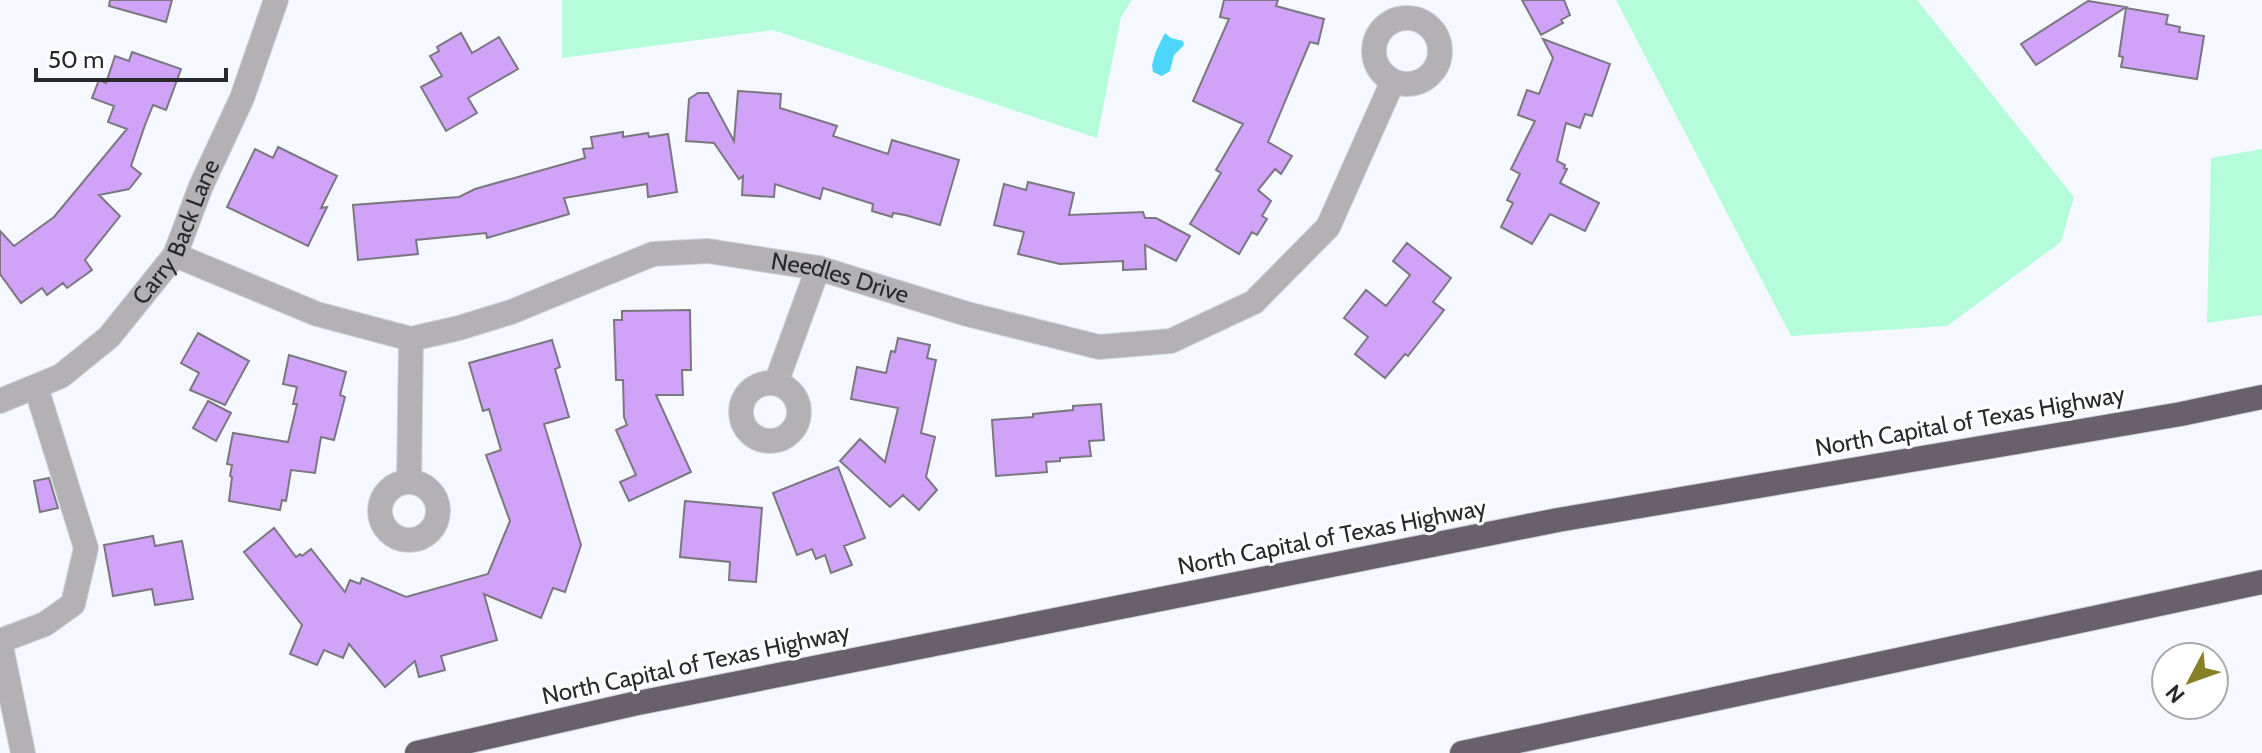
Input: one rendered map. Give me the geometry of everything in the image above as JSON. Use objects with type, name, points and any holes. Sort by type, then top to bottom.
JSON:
[{"type":"highway","name":"North Capital of Texas Highway","points":[[417,753],[633,704],[1558,520],[2181,414],[2262,397]]},
{"type":"highway","points":[[1462,753],[2262,582]]},
{"type":"street","name":"Carry Back Lane","points":[[0,401],[61,376],[109,337],[175,255],[201,186],[242,98],[276,0]]},
{"type":"street","name":"Needles Drive","points":[[175,255],[317,314],[411,339],[511,312],[653,254],[708,251],[818,268],[967,314],[1099,347],[1171,341],[1254,302],[1328,227],[1393,81]]},
{"type":"street","points":[[776,383],[818,268]]},
{"type":"street","points":[[409,482],[411,339]]},
{"type":"street","points":[[23,753],[0,642],[45,624],[73,604],[86,548],[36,387]]},
{"type":"green space","points":[[562,0],[1132,0],[1121,17],[1097,138],[773,30],[562,58]]},
{"type":"green space","points":[[1616,0],[1917,0],[2074,197],[2061,242],[1947,326],[1791,336]]},
{"type":"green space","points":[[2262,149],[2262,315],[2207,323],[2211,158]]},
{"type":"water","points":[[1165,33],[1183,41],[1184,45],[1174,55],[1170,71],[1162,76],[1153,72],[1152,65]]},
{"type":"building","points":[[110,0],[172,0],[166,22],[109,6]]},
{"type":"building","points":[[1224,0],[1278,0],[1276,6],[1324,19],[1318,44],[1310,42],[1268,142],[1292,156],[1281,174],[1275,169],[1258,190],[1271,201],[1262,216],[1267,219],[1257,235],[1252,232],[1239,254],[1190,224],[1221,173],[1216,170],[1243,124],[1193,101],[1229,19],[1220,17]]},
{"type":"building","points":[[1522,0],[1564,0],[1570,15],[1561,20],[1563,23],[1541,35]]},
{"type":"building","points":[[2088,1],[2126,7],[2036,65],[2021,44]]},
{"type":"building","points":[[2126,8],[2168,15],[2166,24],[2180,27],[2179,32],[2204,36],[2197,79],[2121,67],[2123,57],[2119,56]]},
{"type":"building","points":[[461,33],[472,53],[499,37],[518,69],[468,98],[477,113],[446,131],[421,87],[442,76],[430,56],[439,51],[437,47]]},
{"type":"building","points":[[1543,39],[1610,64],[1592,116],[1585,114],[1580,128],[1566,123],[1557,161],[1567,169],[1560,183],[1599,203],[1585,231],[1550,214],[1532,244],[1501,227],[1513,203],[1507,200],[1520,174],[1511,169],[1535,121],[1518,115],[1527,90],[1539,94],[1553,58]]},
{"type":"building","points":[[132,52],[181,69],[166,110],[153,105],[145,125],[131,166],[141,174],[129,189],[99,195],[120,216],[85,260],[92,270],[67,288],[63,283],[47,295],[42,288],[21,303],[0,274],[0,231],[14,246],[54,217],[127,129],[108,122],[114,106],[92,98],[99,80],[106,83],[115,56],[129,61]]},
{"type":"building","points":[[738,91],[781,94],[780,108],[837,126],[833,136],[888,154],[892,140],[959,160],[940,225],[905,215],[893,213],[892,217],[872,211],[873,204],[823,188],[820,199],[775,184],[774,197],[742,195],[743,176],[739,179],[714,143],[686,141],[689,99],[698,93],[708,93],[734,141]]},
{"type":"building","points":[[623,132],[623,137],[668,134],[677,192],[648,197],[647,184],[564,198],[569,214],[487,238],[486,233],[416,240],[418,254],[358,260],[353,205],[459,197],[475,189],[585,158],[583,149],[593,148],[591,137]]},
{"type":"building","points":[[278,147],[337,176],[321,208],[327,207],[308,246],[227,207],[255,149],[273,158]]},
{"type":"building","points":[[1028,182],[1074,193],[1069,215],[1143,212],[1145,218],[1156,218],[1190,236],[1176,261],[1145,245],[1146,269],[1123,270],[1123,261],[1060,264],[1018,254],[1024,232],[994,225],[1004,184],[1026,190]]},
{"type":"building","points":[[1407,243],[1451,278],[1433,302],[1444,310],[1408,356],[1405,354],[1385,378],[1355,354],[1368,337],[1344,318],[1366,290],[1386,306],[1410,275],[1393,261]]},
{"type":"building","points":[[690,310],[691,370],[682,370],[683,395],[656,395],[691,472],[629,501],[620,482],[636,475],[616,430],[627,425],[623,380],[616,380],[614,320],[622,320],[622,311]]},
{"type":"building","points":[[198,333],[249,361],[225,405],[190,390],[199,373],[181,363]]},
{"type":"building","points":[[898,338],[930,345],[927,358],[936,360],[921,433],[935,437],[926,477],[937,490],[919,510],[903,495],[890,507],[840,461],[860,439],[885,462],[898,408],[851,399],[857,367],[886,373],[891,351],[895,352]]},
{"type":"building","points":[[552,340],[560,367],[555,369],[569,417],[544,424],[581,545],[565,592],[553,588],[541,618],[484,594],[497,640],[441,656],[445,670],[419,677],[415,661],[385,687],[349,644],[343,658],[324,650],[317,665],[290,654],[302,625],[244,552],[274,528],[296,557],[311,549],[345,592],[350,580],[360,584],[362,578],[406,597],[488,574],[510,521],[486,455],[501,450],[489,409],[483,411],[469,363]]},
{"type":"building","points":[[289,355],[346,372],[340,395],[345,397],[334,440],[321,437],[315,473],[291,470],[286,501],[282,500],[280,510],[229,501],[232,465],[227,464],[233,433],[288,442],[297,404],[293,404],[297,387],[283,384]]},
{"type":"building","points":[[208,401],[231,413],[216,441],[193,428]]},
{"type":"building","points":[[1101,404],[1104,440],[1089,441],[1091,456],[1046,462],[1047,472],[996,476],[992,420],[1033,417],[1033,414],[1073,410],[1073,406]]},
{"type":"building","points":[[838,467],[865,538],[844,546],[852,565],[831,573],[825,555],[816,559],[812,549],[797,555],[773,493]]},
{"type":"building","points":[[49,478],[58,508],[40,512],[34,481]]},
{"type":"building","points":[[685,501],[762,508],[756,582],[729,580],[730,562],[680,557]]},
{"type":"building","points":[[153,536],[155,546],[182,541],[193,599],[155,605],[152,589],[113,596],[104,545]]}]
